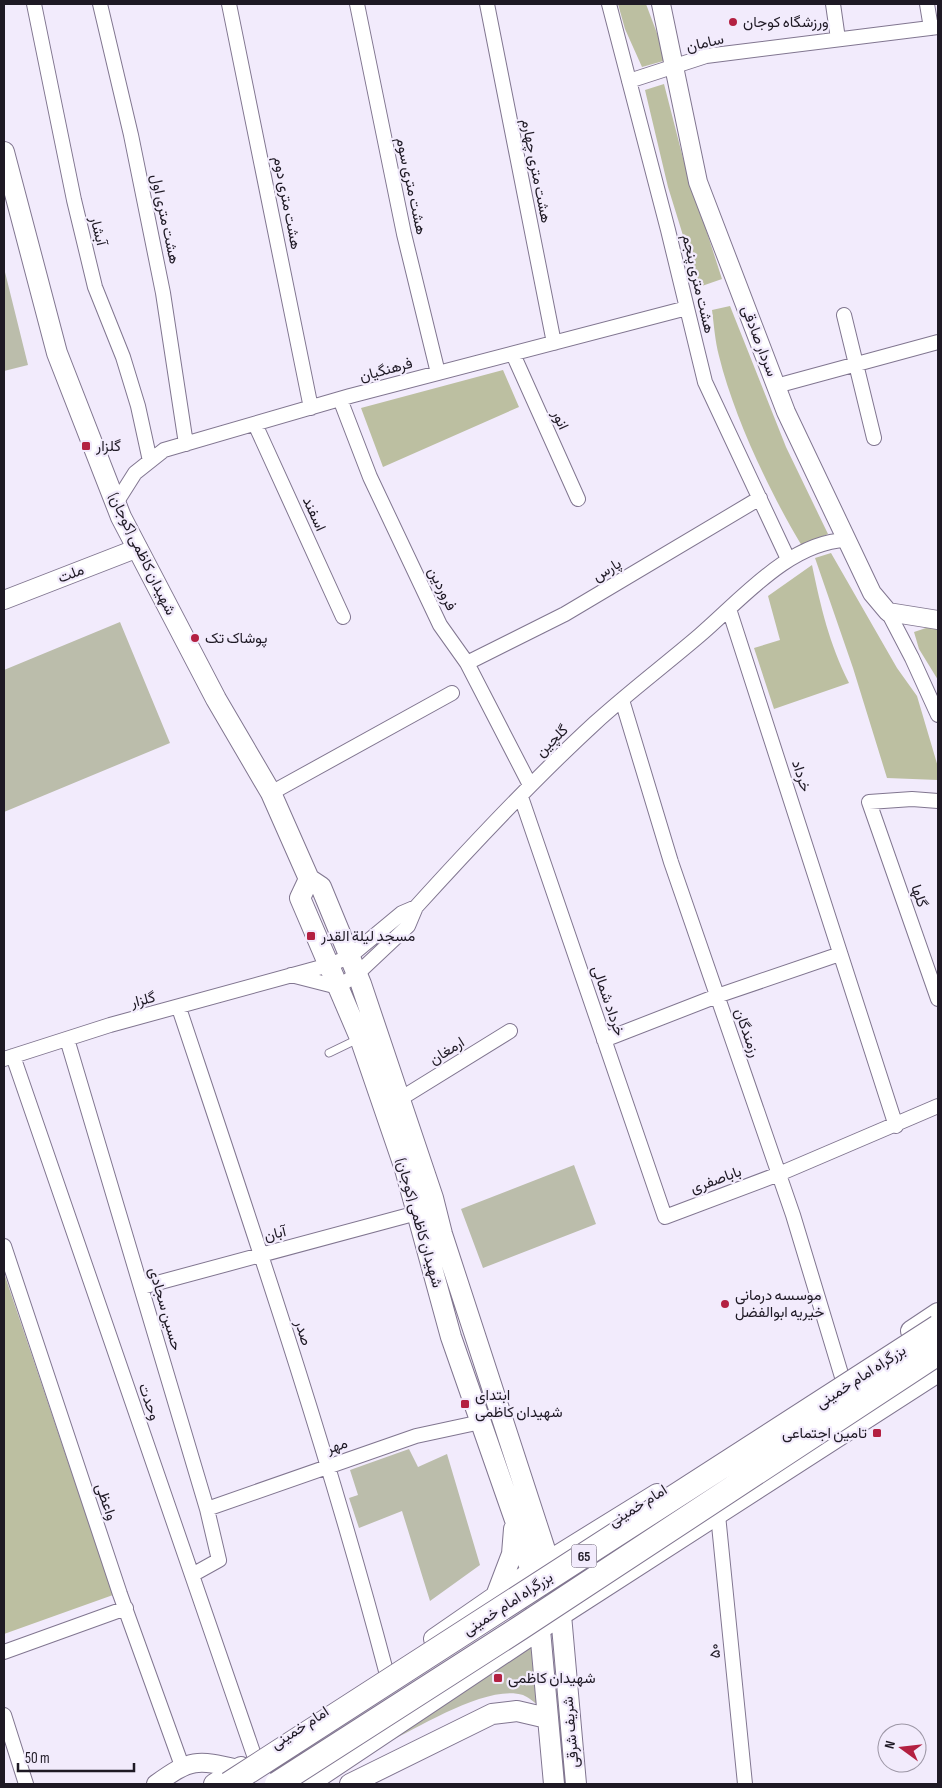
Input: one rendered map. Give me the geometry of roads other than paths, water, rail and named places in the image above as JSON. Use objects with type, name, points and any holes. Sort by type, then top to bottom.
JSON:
[{"type":"highway","name":"بزرگراه امام خمینی","points":[[233,1777],[938,1327]]},
{"type":"highway","name":"بزرگراه امام خمینی","points":[[277,1784],[520,1628],[938,1353]]},
{"type":"main road","name":"شهیدان کاظمی (کوجان)","points":[[4,152],[57,353],[116,503],[216,699],[271,793],[308,880],[321,887],[353,966],[400,1099],[549,1562]]},
{"type":"main road","name":"شهیدان کاظمی (کوجان)","points":[[308,880],[300,898],[360,1038],[405,1169],[451,1338],[515,1520],[531,1572]]},
{"type":"main road","name":"امام خمینی","points":[[214,1784],[233,1777],[255,1758],[531,1572],[842,1377],[938,1313]]},
{"type":"main road","points":[[308,1784],[561,1615],[938,1372]]},
{"type":"main road","points":[[496,1596],[512,1554],[515,1520]]},
{"type":"main road","name":"شریف شرقی","points":[[549,1562],[561,1615],[576,1784]]},
{"type":"main road","name":"شریف شرقی","points":[[531,1572],[540,1630],[554,1784]]},
{"type":"main road","points":[[350,1784],[492,1714],[517,1712],[547,1718]]},
{"type":"street","name":"آبشار","points":[[34,4],[74,200],[95,287],[126,366],[138,406],[150,461]]},
{"type":"street","name":"هشت متری اول","points":[[100,4],[131,135],[163,294],[186,444]]},
{"type":"street","name":"هشت متری دوم","points":[[229,4],[311,408]]},
{"type":"street","name":"هشت متری سوم","points":[[357,4],[404,234],[438,373]]},
{"type":"street","name":"هشت متری چهارم","points":[[487,4],[554,343]]},
{"type":"street","name":"هشت متری پنجم","points":[[609,4],[687,308],[704,382],[788,559]]},
{"type":"street","name":"سردار صادقی","points":[[661,4],[698,182],[776,386],[872,593],[888,612]]},
{"type":"street","points":[[833,4],[838,39]]},
{"type":"street","points":[[927,4],[935,27]]},
{"type":"street","name":"سامان","points":[[629,81],[706,56],[935,27]]},
{"type":"street","name":"فرهنگیان","points":[[116,503],[135,474],[164,450],[438,373],[687,308]]},
{"type":"street","points":[[844,315],[874,438]]},
{"type":"street","points":[[776,386],[938,342]]},
{"type":"street","name":"انور","points":[[513,354],[578,499]]},
{"type":"street","name":"فروردین","points":[[340,400],[370,477],[440,624],[467,663],[530,785]]},
{"type":"street","name":"اسفند","points":[[256,424],[343,618]]},
{"type":"street","name":"پارس","points":[[467,663],[566,614],[760,498]]},
{"type":"street","name":"گلچین","points":[[353,966],[408,926],[416,907],[497,817],[521,797],[530,785],[622,700],[729,610],[764,577],[788,559],[835,540],[846,540]]},
{"type":"street","name":"ملت","points":[[4,600],[138,548]]},
{"type":"street","name":"خرداد","points":[[729,610],[896,1126]]},
{"type":"street","points":[[888,612],[938,620]]},
{"type":"street","points":[[888,612],[912,658],[938,715]]},
{"type":"street","points":[[271,793],[452,693]]},
{"type":"street","name":"رزمندگان","points":[[622,700],[671,862],[778,1174],[842,1377]]},
{"type":"street","name":"خرداد شمالی","points":[[521,797],[665,1216]]},
{"type":"street","name":"گلها","points":[[938,801],[912,799],[869,802],[938,1000]]},
{"type":"street","points":[[604,1040],[717,996],[840,954]]},
{"type":"street","name":"گلزار","points":[[8,1058],[67,1039],[291,975],[329,965],[353,966]]},
{"type":"street","points":[[291,975],[338,987],[353,966]]},
{"type":"street","name":"صدر","points":[[179,1008],[261,1254],[328,1466],[386,1671]]},
{"type":"street","name":"ارمغان","points":[[400,1099],[510,1031]]},
{"type":"street","name":"حسین سجادی","points":[[67,1039],[207,1509],[218,1560],[192,1575]]},
{"type":"street","name":"وحدت","points":[[8,1058],[255,1758]]},
{"type":"street","points":[[778,1174],[896,1126],[938,1106]]},
{"type":"street","name":"باباصفری","points":[[665,1216],[778,1174]]},
{"type":"street","name":"آبان","points":[[142,1287],[417,1213]]},
{"type":"street","name":"واعظی","points":[[4,1246],[126,1608],[182,1766]]},
{"type":"street","name":"مهر","points":[[207,1509],[416,1436],[481,1422]]},
{"type":"street","name":"۵۰","points":[[718,1514],[745,1784]]},
{"type":"street","points":[[4,1652],[126,1608]]},
{"type":"street","points":[[4,1715],[26,1784]]},
{"type":"street","points":[[156,1784],[182,1766],[207,1762],[233,1777]]},
{"type":"lane","points":[[330,1053],[360,1038]]},
{"type":"place","name":"ورزشگاه کوجان","points":[[733,22]]},
{"type":"place","name":"گلزار","points":[[86,446]]},
{"type":"place","name":"پوشاک تک","points":[[195,638]]},
{"type":"place","name":"مسجد لیلة القدر","points":[[311,936]]},
{"type":"place","name":"موسسه درمانی خیریه ابوالفضل","points":[[725,1304]]},
{"type":"place","name":"ابتدای شهیدان کاظمی","points":[[465,1404]]},
{"type":"place","name":"تامین اجتماعی","points":[[877,1433]]},
{"type":"place","name":"شهیدان کاظمی","points":[[498,1678]]}]
